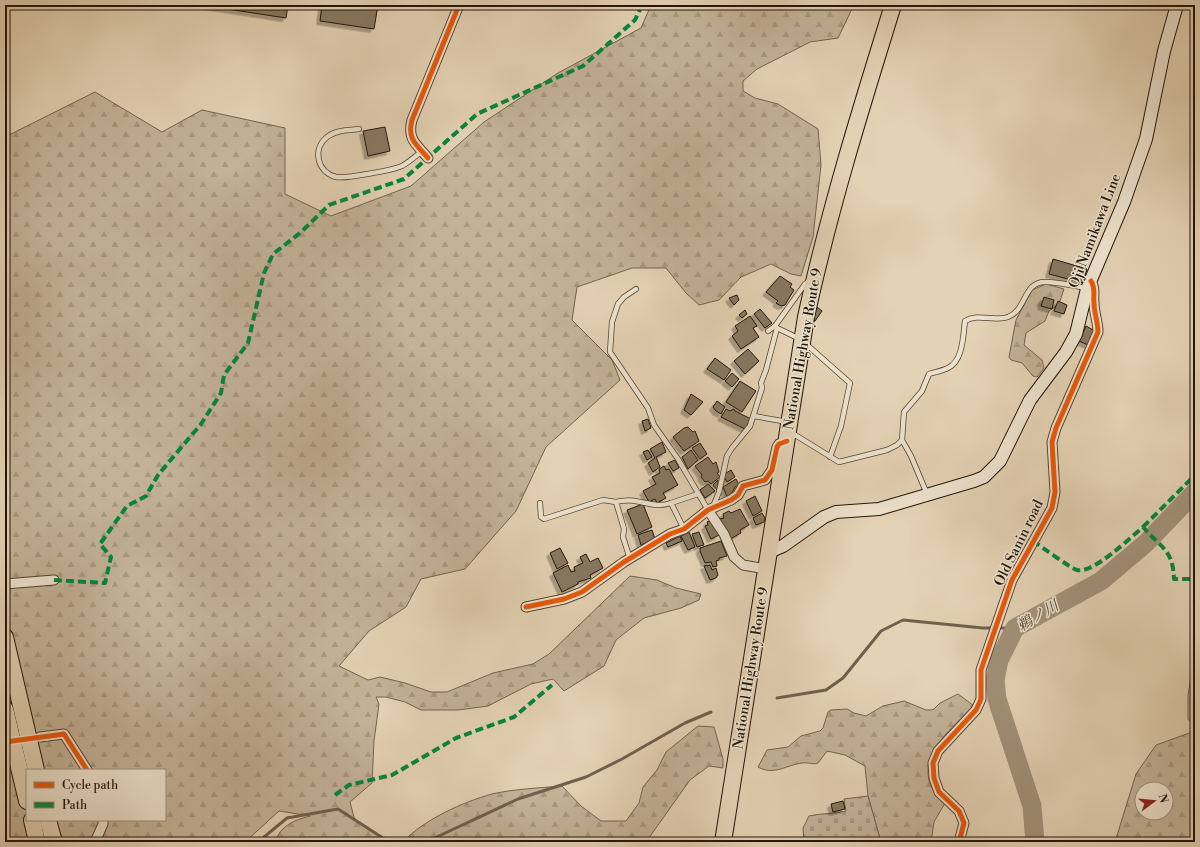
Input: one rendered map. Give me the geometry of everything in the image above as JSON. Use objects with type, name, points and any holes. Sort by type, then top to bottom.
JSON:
[{"type":"highway","name":"National Highway Route 9","points":[[723,842],[802,341],[814,277],[842,173],[893,5]]},
{"type":"highway","points":[[5,637],[36,769]]},
{"type":"highway","points":[[5,709],[26,798]]},
{"type":"highway","points":[[32,821],[37,842]]},
{"type":"highway","points":[[48,821],[54,842]]},
{"type":"main road","name":"Oji Namikawa Line","points":[[769,552],[783,546],[824,517],[836,512],[879,509],[928,496],[984,477],[1000,460],[1030,400],[1066,352],[1076,334],[1089,285],[1124,202],[1146,139],[1164,52],[1177,5]]},
{"type":"street","points":[[425,154],[415,144],[409,131],[459,5]]},
{"type":"street","name":"Old Sanin road","points":[[959,842],[964,822],[959,811],[939,792],[934,778],[933,762],[938,751],[976,710],[981,699],[981,670],[1012,580],[1052,508],[1055,492],[1052,442],[1056,428],[1098,332],[1094,303],[1094,286],[1089,285]]},
{"type":"street","points":[[526,607],[564,599],[582,592],[670,534],[684,529],[708,510],[732,500],[738,495],[743,486],[765,480],[772,470],[776,447],[788,436]]},
{"type":"street","points":[[708,510],[724,534],[734,557],[743,565],[766,569]]},
{"type":"street","points":[[5,584],[54,580]]},
{"type":"street","points":[[40,737],[64,734],[86,769]]},
{"type":"street","points":[[96,842],[103,821]]},
{"type":"lane","points":[[359,129],[334,132],[326,137],[319,147],[317,157],[320,166],[326,173],[337,177],[347,177],[398,168],[425,154]]},
{"type":"lane","points":[[636,289],[624,297],[618,304],[612,322],[610,352],[648,408],[654,425],[678,459],[698,494],[706,503],[708,510],[714,504],[719,492],[727,456],[750,426],[754,416],[776,327],[805,284],[814,277]]},
{"type":"lane","points":[[928,496],[911,456],[902,440],[904,412],[922,390],[929,374],[948,368],[954,364],[959,355],[965,322],[970,318],[999,319],[1016,314],[1030,288],[1037,283],[1046,282],[1089,285]]},
{"type":"lane","points":[[768,331],[776,327]]},
{"type":"lane","points":[[776,327],[802,341],[850,383],[841,426],[830,457]]},
{"type":"lane","points":[[754,416],[782,421],[788,436],[839,462],[887,450],[897,445],[902,440]]},
{"type":"lane","points":[[540,503],[541,517],[544,519],[603,500],[616,502],[629,499],[661,506],[698,494]]},
{"type":"lane","points":[[616,502],[624,529],[623,537],[630,559]]},
{"type":"lane","points":[[671,503],[684,529]]},
{"type":"green space","points":[[651,5],[863,5],[852,9],[838,38],[810,42],[757,69],[743,81],[743,91],[755,98],[778,104],[818,129],[821,165],[813,237],[801,276],[791,274],[771,264],[741,277],[719,300],[699,305],[686,293],[666,268],[632,268],[577,287],[572,320],[612,360],[620,380],[546,447],[516,511],[465,569],[421,579],[406,607],[369,631],[339,666],[368,680],[380,677],[405,683],[431,692],[447,692],[493,673],[533,664],[549,654],[630,576],[657,580],[676,588],[701,594],[699,600],[681,608],[644,618],[616,640],[604,666],[564,691],[553,679],[531,684],[488,706],[458,710],[421,710],[405,702],[386,697],[376,697],[379,704],[374,741],[372,783],[350,802],[355,821],[390,842],[321,842],[310,837],[304,842],[275,842],[277,836],[288,824],[310,816],[279,811],[245,842],[5,842],[5,137],[95,92],[162,132],[202,110],[285,128],[285,194],[331,216],[411,186],[484,122],[558,73],[641,28]]},
{"type":"green space","points":[[1046,284],[1064,289],[1059,304],[1049,311],[1045,321],[1026,333],[1024,345],[1042,360],[1044,368],[1037,377],[1033,376],[1022,363],[1011,360],[1009,357],[1016,320],[1032,290]]},
{"type":"green space","points":[[1195,653],[1195,728],[1188,719],[1188,695]]},
{"type":"green space","points":[[958,694],[974,706],[948,731],[933,751],[929,762],[928,774],[931,786],[945,803],[934,822],[931,842],[881,842],[868,796],[865,766],[845,755],[827,751],[816,764],[802,763],[775,770],[758,767],[767,750],[788,747],[801,736],[820,731],[823,728],[828,712],[831,710],[847,709],[854,713],[866,716],[883,706],[904,701],[926,710],[931,710],[940,703]]},
{"type":"green space","points":[[698,726],[714,727],[723,759],[723,768],[709,766],[690,780],[646,842],[403,842],[421,826],[456,807],[492,794],[527,789],[562,786],[581,806],[601,821],[626,821],[639,803],[643,787],[657,770],[666,752]]},
{"type":"green space","points":[[1195,731],[1195,842],[1115,842],[1136,774],[1156,745]]},
{"type":"green space","points":[[868,796],[881,842],[804,842],[803,828],[809,816],[846,811],[844,799]]},
{"type":"building","points":[[201,5],[288,5],[286,18]]},
{"type":"building","points":[[322,5],[378,5],[374,29],[320,21]]},
{"type":"building","points":[[385,127],[390,151],[368,156],[363,131]]},
{"type":"building","points":[[1053,259],[1087,269],[1083,283],[1049,274]]},
{"type":"building","points":[[780,276],[792,284],[790,287],[794,290],[785,305],[781,306],[776,303],[778,301],[766,292]]},
{"type":"building","points":[[737,295],[739,300],[734,305],[729,298]]},
{"type":"building","points":[[1044,297],[1054,300],[1052,309],[1041,306]]},
{"type":"building","points":[[1058,301],[1067,305],[1064,314],[1054,311]]},
{"type":"building","points":[[817,307],[822,311],[815,321],[810,317]]},
{"type":"building","points":[[760,309],[772,323],[765,328],[754,314]]},
{"type":"building","points":[[745,310],[747,314],[742,318],[739,315]]},
{"type":"building","points":[[750,316],[757,326],[753,328],[759,337],[741,349],[732,336],[738,331],[735,326]]},
{"type":"building","points":[[1086,326],[1095,331],[1088,345],[1079,341]]},
{"type":"building","points":[[748,349],[759,361],[745,374],[734,361]]},
{"type":"building","points":[[715,358],[731,370],[724,380],[707,369]]},
{"type":"building","points":[[732,373],[739,379],[732,387],[725,381]]},
{"type":"building","points":[[740,381],[756,391],[742,412],[726,402]]},
{"type":"building","points":[[691,394],[703,402],[691,415],[684,410]]},
{"type":"building","points":[[717,401],[725,407],[721,414],[713,407]]},
{"type":"building","points":[[726,409],[730,411],[734,409],[735,411],[751,419],[745,429],[721,417]]},
{"type":"building","points":[[648,419],[651,428],[645,431],[642,421]]},
{"type":"building","points":[[688,427],[693,432],[695,431],[699,441],[684,451],[673,437],[684,428]]},
{"type":"building","points":[[662,442],[666,452],[656,457],[660,467],[653,472],[648,463],[655,458],[650,449]]},
{"type":"building","points":[[700,443],[707,454],[700,459],[692,448]]},
{"type":"building","points":[[648,450],[652,457],[647,460],[643,452]]},
{"type":"building","points":[[691,450],[698,460],[688,469],[682,457]]},
{"type":"building","points":[[708,457],[713,464],[716,462],[719,472],[717,473],[720,477],[711,484],[708,481],[705,482],[695,466]]},
{"type":"building","points":[[675,460],[679,468],[673,471],[668,463]]},
{"type":"building","points":[[664,466],[666,470],[669,469],[678,485],[663,493],[666,498],[657,503],[655,499],[649,502],[643,491],[656,484],[652,477],[660,473],[659,469]]},
{"type":"building","points":[[731,470],[735,477],[727,482],[723,475]]},
{"type":"building","points":[[736,479],[739,485],[735,487],[732,493],[727,497],[723,487]]},
{"type":"building","points":[[718,480],[718,487],[717,490],[713,485]]},
{"type":"building","points":[[708,484],[715,491],[705,498],[700,490]]},
{"type":"building","points":[[755,496],[762,511],[753,516],[746,501]]},
{"type":"building","points":[[643,504],[652,527],[637,534],[627,510]]},
{"type":"building","points":[[740,509],[749,525],[740,530],[741,533],[730,539],[720,519],[724,518],[723,514],[729,511],[731,513]]},
{"type":"building","points":[[762,513],[765,518],[764,522],[756,525],[753,518]]},
{"type":"building","points":[[712,520],[719,535],[711,539],[705,526],[708,525],[707,522]]},
{"type":"building","points":[[652,530],[655,539],[641,545],[638,535]]},
{"type":"building","points":[[689,532],[695,547],[688,550],[681,536]]},
{"type":"building","points":[[699,532],[704,545],[697,547],[692,534]]},
{"type":"building","points":[[680,536],[682,541],[668,547],[666,543]]},
{"type":"building","points":[[721,541],[727,556],[719,558],[719,560],[716,561],[717,566],[713,567],[711,562],[705,563],[700,548]]},
{"type":"building","points":[[560,548],[568,563],[557,569],[550,553]]},
{"type":"building","points":[[586,554],[590,562],[598,558],[603,568],[590,575],[591,578],[578,582],[578,584],[562,592],[553,573],[568,565],[571,572],[575,571],[574,567],[583,563],[580,557]]},
{"type":"building","points":[[710,565],[712,570],[716,568],[718,575],[716,578],[710,580],[704,566]]},
{"type":"building","points":[[843,801],[845,809],[833,812],[831,804]]},
{"type":"waterway","name":"鵜ノ川","points":[[1035,842],[1032,806],[997,699],[995,680],[999,660],[1015,628],[1101,581],[1146,543],[1195,492]]},
{"type":"waterway","points":[[777,698],[826,690],[843,678],[881,631],[903,620],[983,628],[1015,628]]},
{"type":"waterway","points":[[426,842],[518,799],[586,777],[622,759],[685,723],[711,712]]},
{"type":"waterway","points":[[258,842],[287,818],[338,809],[383,838],[402,842]]},
{"type":"marked path","points":[[54,580],[105,583],[111,557],[100,544],[127,506],[146,496],[158,475],[201,424],[221,393],[224,375],[248,343],[264,273],[273,254],[300,233],[329,205],[404,179],[477,114],[583,66],[635,20],[642,5]]},
{"type":"marked path","points":[[1143,527],[1195,475]]},
{"type":"marked path","points":[[1033,541],[1073,568],[1077,570],[1084,570],[1092,567],[1111,554],[1143,527],[1168,555],[1171,561],[1174,579],[1195,579]]},
{"type":"marked path","points":[[335,795],[349,785],[392,775],[456,738],[514,717],[552,685]]},
{"type":"cycle path","points":[[428,158],[416,145],[412,137],[412,120],[459,5]]},
{"type":"cycle path","points":[[959,842],[964,823],[959,811],[939,792],[934,778],[933,763],[938,751],[976,710],[981,699],[981,670],[1012,580],[1052,508],[1055,492],[1052,442],[1056,428],[1098,332],[1094,307],[1094,289],[1091,281]]},
{"type":"cycle path","points":[[526,607],[564,599],[582,592],[624,562],[670,534],[684,529],[708,510],[731,500],[738,495],[743,486],[765,480],[772,470],[777,447],[779,444],[787,441]]},
{"type":"cycle path","points":[[5,742],[64,734],[86,769]]}]
